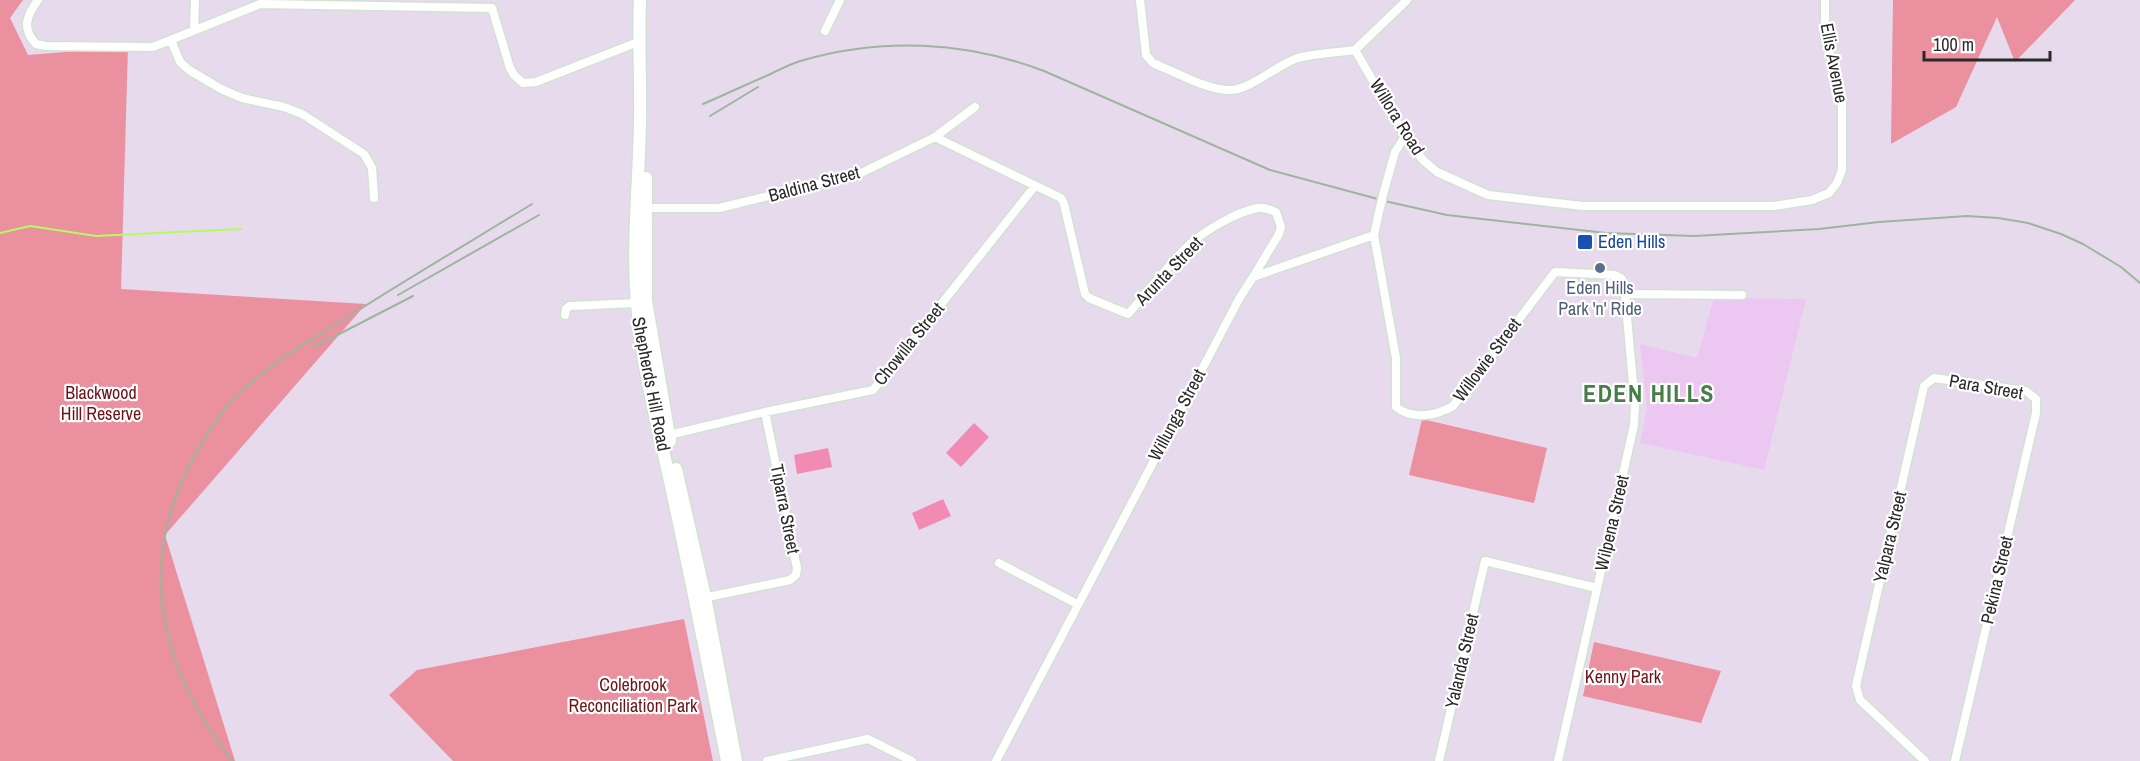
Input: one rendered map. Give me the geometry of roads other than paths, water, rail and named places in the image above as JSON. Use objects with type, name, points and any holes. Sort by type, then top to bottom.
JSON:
[{"type":"main road","name":"Shepherds Hill Road","points":[[640,0],[638,42],[641,208],[646,301],[665,436],[736,761]]},
{"type":"main road","name":"Shepherds Hill Road","points":[[646,0],[637,303],[648,385],[665,436]]},
{"type":"main road","name":"Shepherds Hill Road","points":[[700,599],[727,761]]},
{"type":"street","points":[[38,0],[26,19],[30,38],[36,44],[153,47],[260,4],[491,4],[510,68],[514,75],[524,83],[536,82],[638,42]]},
{"type":"street","points":[[194,30],[195,0]]},
{"type":"street","points":[[825,31],[840,0]]},
{"type":"street","points":[[1140,0],[1146,55],[1153,63],[1216,89],[1230,90],[1241,88],[1280,66],[1303,57],[1355,50],[1407,0]]},
{"type":"street","name":"Ellis Avenue","points":[[1825,0],[1825,38],[1844,111],[1842,170],[1829,194]]},
{"type":"street","points":[[171,40],[180,62],[221,89],[242,98],[284,107],[302,114],[364,154],[372,168],[374,198]]},
{"type":"street","name":"Willora Road","points":[[1355,50],[1405,136],[1423,159],[1437,172],[1488,195],[1582,206],[1774,206],[1812,200],[1829,194]]},
{"type":"street","name":"Baldina Street","points":[[641,208],[719,208],[859,174],[935,137],[975,107]]},
{"type":"street","points":[[1253,277],[1374,235],[1395,152],[1405,136]]},
{"type":"street","points":[[935,137],[1035,186]]},
{"type":"street","name":"Arunta Street","points":[[1035,186],[1061,198],[1085,294],[1108,307],[1128,314],[1189,245],[1205,233],[1241,214],[1259,208],[1268,209],[1276,212],[1281,227],[1253,277]]},
{"type":"street","name":"Chowilla Street","points":[[665,436],[765,412],[873,390],[1035,186]]},
{"type":"street","name":"Willowie Street","points":[[1374,235],[1396,358],[1396,407],[1404,413],[1426,415],[1444,412],[1453,406],[1555,272],[1615,274],[1624,283]]},
{"type":"street","name":"Willunga Street","points":[[996,761],[1077,604],[1239,299],[1253,277]]},
{"type":"street","name":"Wilpena Street","points":[[1558,761],[1634,425],[1635,406],[1624,283]]},
{"type":"street","points":[[1625,294],[1742,294]]},
{"type":"street","points":[[565,315],[566,309],[570,306],[637,303]]},
{"type":"street","name":"Para Street","points":[[1934,378],[2026,391],[2036,399]]},
{"type":"street","name":"Yalpara Street","points":[[1925,761],[1860,700],[1856,686],[1924,386],[1934,378]]},
{"type":"street","name":"Pekina Street","points":[[1955,761],[2036,413],[2036,399]]},
{"type":"street","name":"Tiparra Street","points":[[700,599],[790,580],[796,575],[797,568],[765,412]]},
{"type":"street","name":"Yalanda Street","points":[[1439,761],[1485,561],[1597,588]]},
{"type":"street","points":[[999,562],[1077,604]]},
{"type":"street","points":[[767,761],[868,738],[912,761]]},
{"type":"waterway","points":[[0,233],[30,226],[96,236],[241,229]]},
{"type":"railway","points":[[703,104],[796,63],[831,53],[892,46],[953,48],[984,53],[1044,71],[1270,170],[1447,215],[1606,233],[1694,236],[1819,229],[1967,216],[1998,218],[2028,223],[2083,244],[2121,267],[2140,283]]},
{"type":"railway","points":[[710,116],[758,87]]},
{"type":"railway","points":[[232,761],[188,691],[173,654],[164,617],[161,579],[164,540],[174,501],[204,439],[229,404],[270,368],[369,303],[532,204]]},
{"type":"railway","points":[[398,295],[539,215]]},
{"type":"railway","points":[[314,347],[413,296]]},
{"type":"place","name":"Eden Hills","points":[[1585,242]]},
{"type":"place","name":"Eden Hills Park 'n' Ride","points":[[1600,268]]},
{"type":"district","name":"EDEN HILLS","points":[[1649,394]]},
{"type":"park label","name":"Blackwood Hill Reserve","points":[[101,403]]},
{"type":"park label","name":"Kenny Park","points":[[1623,677]]},
{"type":"park label","name":"Colebrook Reconciliation Park","points":[[633,695]]}]
